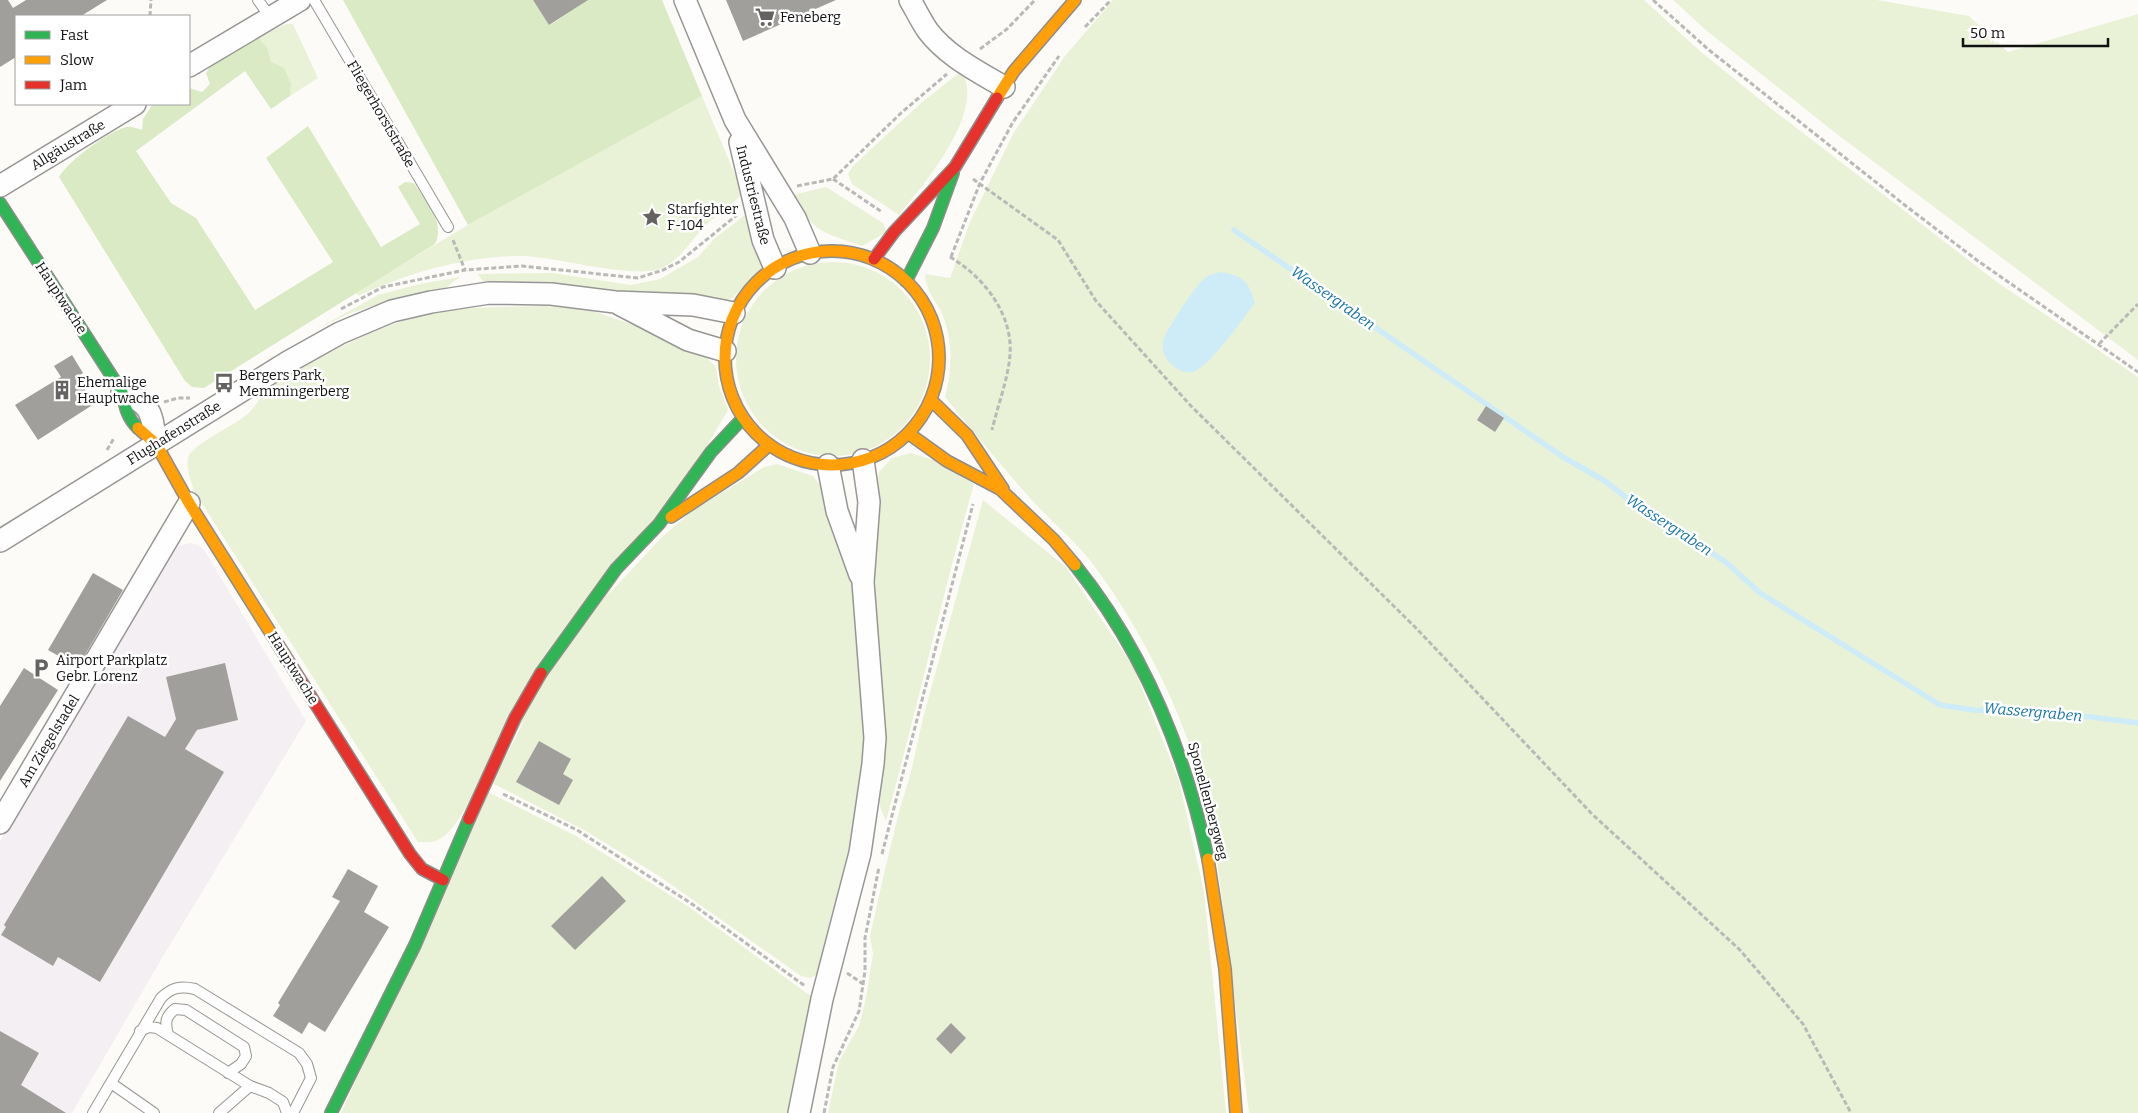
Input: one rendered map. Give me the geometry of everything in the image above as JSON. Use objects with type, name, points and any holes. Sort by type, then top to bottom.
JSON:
[{"type":"street","points":[[190,65],[264,8],[300,0]]},
{"type":"street","name":"Industriestraße","points":[[685,0],[735,120],[795,218],[810,253]]},
{"type":"street","points":[[910,0],[928,31],[939,42],[962,62],[1004,87]]},
{"type":"street","points":[[874,259],[894,232],[955,167],[1014,71],[1075,0]]},
{"type":"street","name":"Allgäustraße","points":[[0,186],[133,105]]},
{"type":"street","name":"Industriestraße","points":[[735,120],[762,240],[775,268]]},
{"type":"street","points":[[906,281],[924,251],[943,207],[955,167]]},
{"type":"street","name":"Hauptwache","points":[[0,203],[122,392],[138,399],[150,411],[156,444],[189,504],[410,854],[422,869],[443,880]]},
{"type":"street","points":[[810,253],[847,253],[874,259],[906,281],[927,310],[935,329],[938,350],[937,379],[931,400],[908,433],[888,450],[863,460],[828,465],[804,462],[782,454],[769,445],[743,418],[728,385],[725,350],[734,313],[757,282],[775,268],[810,253]]},
{"type":"street","name":"Flughafenstraße","points":[[0,541],[288,362],[340,333],[392,311],[431,302],[489,293],[551,294],[615,302],[692,305],[734,313]]},
{"type":"street","name":"Flughafenstraße","points":[[615,302],[688,340],[725,350]]},
{"type":"street","name":"Sponellenbergweg","points":[[931,400],[967,435],[1006,492],[1058,544],[1081,571],[1120,627],[1141,662],[1166,716],[1185,766],[1212,876],[1223,950],[1236,1113]]},
{"type":"street","points":[[331,1113],[394,990],[515,718],[547,663],[616,569],[659,524],[711,452],[743,418]]},
{"type":"street","name":"Sponellenbergweg","points":[[908,433],[947,460],[1006,492]]},
{"type":"street","points":[[659,524],[738,473],[769,445]]},
{"type":"street","points":[[799,1113],[822,999],[860,853],[873,764],[875,738],[863,582],[869,502],[863,460]]},
{"type":"street","points":[[828,465],[837,512],[863,582]]},
{"type":"street","name":"Am Ziegelstadel","points":[[0,823],[189,504]]},
{"type":"lane","name":"Fliegerhorststraße","points":[[314,0],[448,227]]},
{"type":"lane","points":[[93,1113],[161,998],[169,990],[181,986],[195,989],[299,1054],[307,1064],[311,1078],[293,1113]]},
{"type":"lane","points":[[168,1035],[165,1022],[168,1014],[175,1009],[186,1010],[244,1047],[246,1056],[241,1064],[228,1073]]},
{"type":"lane","points":[[140,1031],[149,1027],[168,1035],[250,1086],[269,1093],[283,1102],[287,1113]]},
{"type":"lane","points":[[111,1083],[154,1113]]},
{"type":"lane","points":[[219,1113],[250,1086]]},
{"type":"path","points":[[150,15],[151,0]]},
{"type":"path","points":[[976,53],[1007,29],[1035,0]]},
{"type":"path","points":[[1078,34],[1111,0]]},
{"type":"path","points":[[1653,0],[1709,50],[1906,206],[1978,261],[2138,372]]},
{"type":"path","points":[[951,257],[980,183],[1013,122],[1060,55]]},
{"type":"path","points":[[794,186],[833,179],[900,113],[951,70]]},
{"type":"path","points":[[955,167],[1058,240],[1096,301],[1190,406],[1416,628],[1592,814],[1740,950],[1803,1024],[1851,1113]]},
{"type":"path","points":[[833,179],[884,214]]},
{"type":"path","points":[[448,227],[465,270]]},
{"type":"path","points":[[944,254],[970,269],[989,290],[1009,330],[1010,355],[992,430]]},
{"type":"path","points":[[2099,344],[2138,304]]},
{"type":"path","points":[[824,1113],[833,1067],[859,1011],[865,971],[865,938],[880,861],[973,504]]},
{"type":"path","points":[[484,785],[577,830],[692,904],[822,999]]},
{"type":"shaded area","points":[[190,543],[198,545],[205,551],[306,721],[162,958],[72,1113],[0,1113],[0,841],[171,553],[179,546]]},
{"type":"green space","points":[[343,0],[533,0],[550,25],[581,4],[579,0],[662,0],[702,96],[468,225]]},
{"type":"green space","points":[[1113,0],[1644,0],[1701,52],[1773,110],[1997,282],[2138,377],[2138,1113],[1249,1113],[1211,813],[1178,715],[1150,654],[1115,595],[1095,567],[1019,486],[945,397],[950,367],[949,336],[941,310],[927,286],[925,274],[950,278],[970,222],[1013,134],[1065,56]]},
{"type":"green space","points":[[1673,0],[1877,0],[1969,16],[2008,52],[2138,14],[2138,360],[1838,135],[1707,31]]},
{"type":"green space","points":[[286,24],[293,24],[318,78],[290,96],[291,84],[271,62],[268,49],[258,37]]},
{"type":"green space","points":[[258,37],[268,49],[271,62],[284,68],[291,84],[290,96],[271,109],[245,71],[136,151],[171,203],[196,218],[255,310],[333,262],[266,158],[308,126],[381,247],[420,224],[398,187],[405,182],[414,183],[433,212],[438,228],[438,236],[435,244],[204,388],[192,387],[185,381],[59,177],[70,164],[100,140],[120,129],[132,127],[142,130],[143,119],[152,105],[190,105],[190,88],[202,92],[210,84],[206,73],[217,56]]},
{"type":"green space","points":[[959,73],[963,74],[967,90],[965,109],[959,128],[936,167],[899,215],[852,184],[848,174],[853,166],[921,103]]},
{"type":"green space","points":[[702,96],[743,194],[708,223],[682,253],[669,264],[650,271],[634,271],[616,270],[538,257],[523,256],[480,259],[459,262],[418,273],[358,296],[356,292],[468,225]]},
{"type":"green space","points":[[826,187],[883,223],[887,232],[862,246],[838,238],[814,225],[800,208],[793,195]]},
{"type":"green space","points":[[750,211],[764,267],[731,299],[718,302],[573,286],[484,282],[477,274],[553,273],[631,285],[660,279],[698,257],[714,239]]},
{"type":"green space","points":[[833,262],[852,264],[870,269],[887,278],[902,290],[914,305],[923,322],[928,340],[930,359],[928,378],[923,396],[914,413],[902,428],[887,440],[870,449],[852,454],[833,456],[814,454],[796,449],[779,440],[764,428],[752,413],[743,396],[738,378],[736,359],[738,340],[743,322],[752,305],[764,290],[779,278],[796,269],[814,264]]},
{"type":"green space","points":[[460,277],[444,289],[376,305],[348,314],[315,330],[378,295],[420,284]]},
{"type":"green space","points":[[544,306],[590,310],[669,337],[707,358],[716,367],[719,386],[728,410],[710,441],[456,823],[440,839],[430,842],[418,842],[194,491],[188,470],[188,458],[196,447],[249,413],[270,388],[353,341],[400,322],[442,311]]},
{"type":"green space","points":[[911,453],[934,460],[974,484],[886,821],[881,810],[876,785],[878,673],[873,502],[879,472],[892,458]]},
{"type":"green space","points":[[777,464],[813,476],[822,488],[830,505],[843,543],[859,615],[867,734],[853,847],[818,974],[810,978],[801,976],[659,876],[584,830],[492,783],[543,684],[607,596],[662,537],[691,512],[764,467]]},
{"type":"green space","points":[[983,500],[1066,567],[1133,666],[1179,781],[1204,892],[1226,1113],[828,1113],[839,1061],[859,1026],[866,998],[873,954],[870,936],[883,878],[923,718]]},
{"type":"green space","points":[[488,792],[576,836],[689,907],[812,997],[801,1042],[790,1113],[341,1113]]},
{"type":"water","points":[[1219,272],[1239,277],[1243,280],[1250,289],[1255,303],[1212,357],[1197,370],[1185,372],[1179,370],[1168,361],[1165,355],[1163,342],[1165,336],[1181,308],[1195,289],[1206,277]]},
{"type":"building","points":[[0,0],[8,0],[13,8],[26,0],[107,0],[83,15],[15,15],[15,58],[0,67]]},
{"type":"building","points":[[533,0],[588,0],[549,25]]},
{"type":"building","name":"Feneberg","points":[[726,0],[836,0],[743,41]]},
{"type":"building","name":"Ehemalige Hauptwache","points":[[72,355],[83,373],[77,377],[94,404],[38,440],[15,405],[61,377],[54,366]]},
{"type":"building","points":[[1486,406],[1504,418],[1495,432],[1477,420]]},
{"type":"building","points":[[93,573],[123,590],[78,667],[48,650]]},
{"type":"building","points":[[225,663],[238,720],[197,730],[185,749],[224,772],[100,982],[58,957],[53,966],[1,935],[6,927],[4,925],[128,716],[165,737],[176,719],[166,677]]},
{"type":"building","points":[[24,668],[58,690],[0,781],[0,706]]},
{"type":"building","points":[[539,741],[571,759],[563,774],[573,780],[559,805],[516,782]]},
{"type":"building","points":[[348,869],[378,886],[364,912],[389,927],[325,1032],[309,1022],[302,1034],[273,1016],[280,1005],[278,1003],[340,901],[332,897]]},
{"type":"building","points":[[602,876],[626,901],[575,950],[551,926]]},
{"type":"building","points":[[951,1023],[966,1038],[951,1054],[936,1039]]},
{"type":"building","points":[[0,1031],[39,1053],[21,1085],[66,1113],[0,1113]]},
{"type":"waterway","name":"Wassergraben","points":[[1234,230],[1563,457],[1605,481],[1651,517],[1682,533],[1727,563],[1760,593],[1940,705],[1974,710],[2052,712],[2138,723]]},
{"type":"traffic: fast","points":[[906,281],[933,228],[953,173]]},
{"type":"traffic: fast","points":[[0,203],[122,392],[125,407],[138,428]]},
{"type":"traffic: fast","points":[[541,673],[616,569],[659,524],[711,452],[743,418]]},
{"type":"traffic: fast","points":[[1075,565],[1100,598],[1122,632],[1159,704],[1187,780],[1199,819],[1208,859]]},
{"type":"traffic: fast","points":[[331,1113],[415,945],[469,819]]},
{"type":"traffic: slow","points":[[997,98],[1014,71],[1075,0]]},
{"type":"traffic: slow","points":[[832,251],[853,253],[873,259],[891,269],[914,290],[931,317],[937,337],[939,358],[937,379],[931,399],[921,417],[900,440],[873,457],[853,463],[832,465],[811,463],[791,457],[773,447],[750,426],[733,399],[727,379],[725,358],[727,337],[733,317],[743,299],[764,276],[791,259],[811,253],[832,251]]},
{"type":"traffic: slow","points":[[931,400],[967,435],[1003,489]]},
{"type":"traffic: slow","points":[[138,428],[156,444],[189,503],[284,654]]},
{"type":"traffic: slow","points":[[908,433],[947,461],[1000,489],[1054,540],[1075,565]]},
{"type":"traffic: slow","points":[[671,517],[738,473],[769,445]]},
{"type":"traffic: slow","points":[[1208,859],[1225,969],[1236,1113]]},
{"type":"traffic: jam","points":[[874,259],[894,232],[955,167],[997,98]]},
{"type":"traffic: jam","points":[[284,654],[410,854],[422,869],[443,880]]},
{"type":"traffic: jam","points":[[469,819],[515,718],[541,673]]},
{"type":"place","name":"Feneberg","points":[[765,17]]},
{"type":"place","name":"Starfighter F-104","points":[[652,217]]},
{"type":"place","name":"Bergers Park, Memmingerberg","points":[[224,383]]},
{"type":"place","name":"Ehemalige Hauptwache","points":[[62,390]]},
{"type":"place","name":"Airport Parkplatz Gebr. Lorenz","points":[[41,668]]}]
